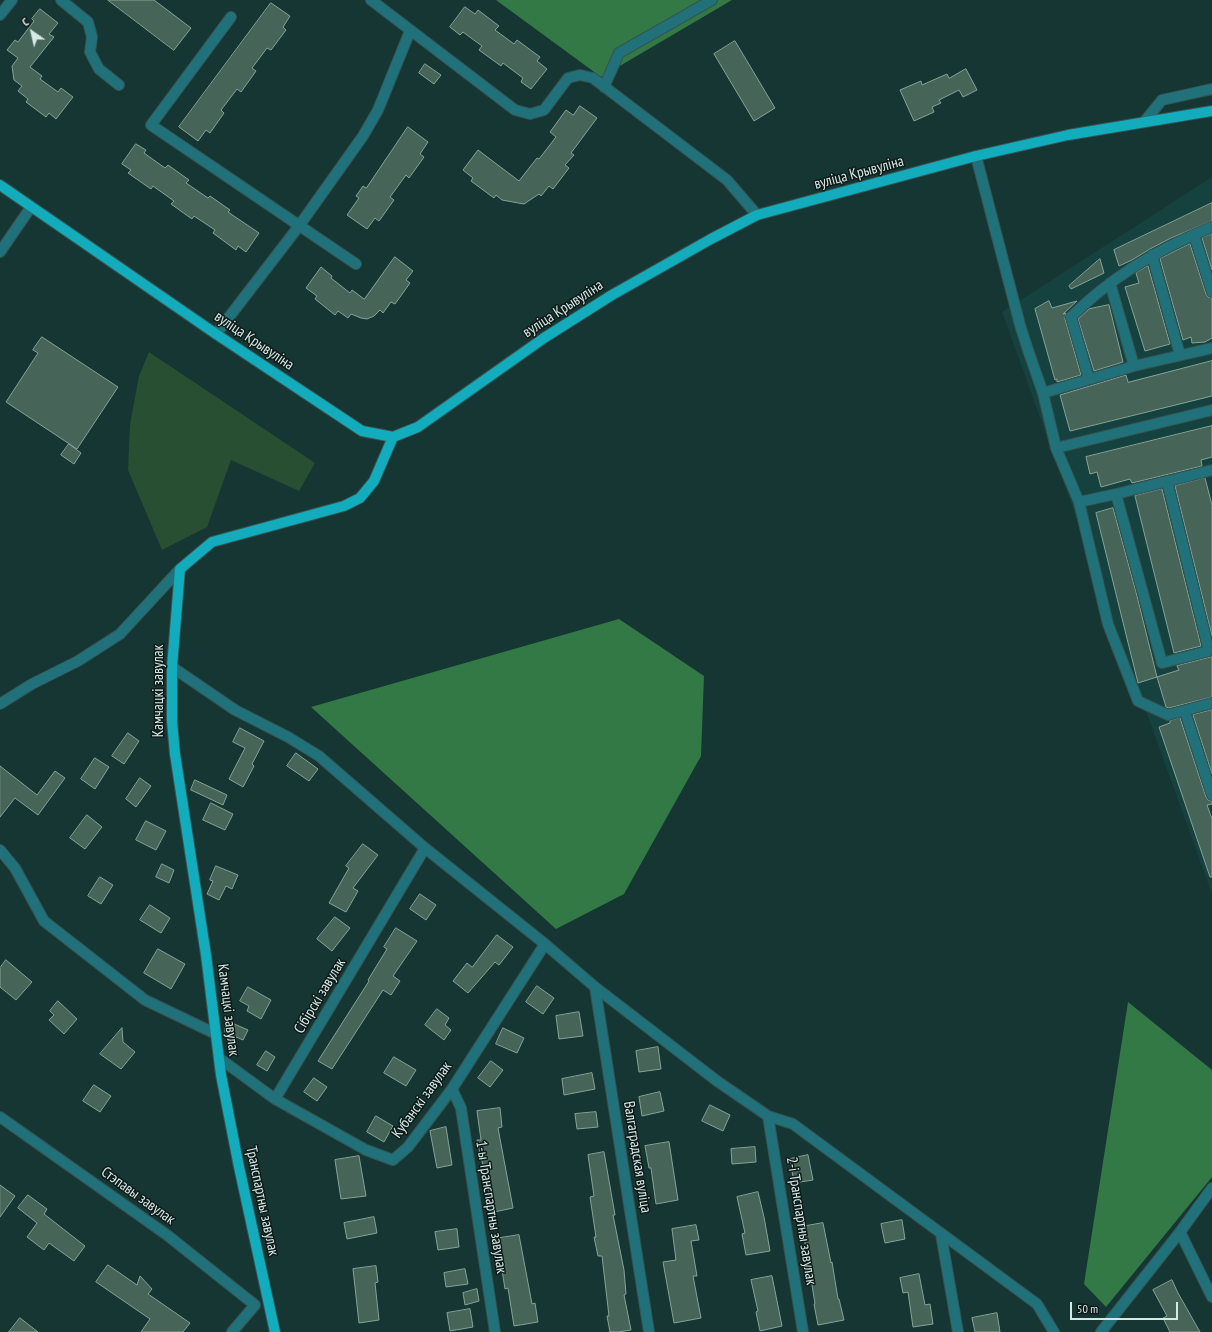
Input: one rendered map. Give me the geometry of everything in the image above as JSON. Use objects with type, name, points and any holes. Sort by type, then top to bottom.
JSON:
[{"type":"main road","name":"вуліца Крывуліна","points":[[0,185],[216,334],[362,431],[393,437],[418,427],[544,338],[612,295],[717,235],[758,215],[976,156],[1068,135],[1212,111]]},
{"type":"main road","points":[[180,569],[212,542],[344,506],[360,498],[374,481],[393,437]]},
{"type":"main road","name":"Камчацкі завулак","points":[[180,569],[172,667],[172,721],[175,754],[206,955],[221,1076]]},
{"type":"main road","name":"Транспартны завулак","points":[[221,1076],[275,1332]]},
{"type":"street","points":[[0,15],[12,0]]},
{"type":"street","points":[[61,0],[88,22],[92,37],[90,52],[99,69],[119,85]]},
{"type":"street","points":[[371,0],[515,110],[530,114],[544,110],[568,78],[580,75],[593,78],[727,180],[758,215]]},
{"type":"street","points":[[604,87],[620,53],[712,0]]},
{"type":"street","points":[[231,17],[151,125],[356,264]]},
{"type":"street","points":[[216,334],[299,226],[363,136],[378,110],[410,31]]},
{"type":"street","points":[[1144,122],[1162,100],[1212,89]]},
{"type":"street","points":[[976,156],[1022,331],[1043,392],[1056,448],[1079,502],[1108,624],[1138,701],[1168,715],[1185,712],[1212,703]]},
{"type":"street","points":[[0,252],[31,207]]},
{"type":"street","points":[[1090,379],[1072,317],[1110,283],[1152,255],[1212,227]]},
{"type":"street","points":[[1194,235],[1212,292]]},
{"type":"street","points":[[1152,255],[1180,355]]},
{"type":"street","points":[[1110,283],[1134,366]]},
{"type":"street","points":[[1043,392],[1134,366],[1212,348]]},
{"type":"street","points":[[1056,448],[1212,410]]},
{"type":"street","points":[[1079,502],[1211,472]]},
{"type":"street","points":[[1116,494],[1162,663],[1210,651],[1166,482]]},
{"type":"street","points":[[0,704],[32,684],[78,662],[120,634],[180,569]]},
{"type":"street","points":[[172,667],[234,710],[288,737],[320,756],[425,848],[596,987],[717,1081],[768,1116],[793,1124],[1037,1304],[1054,1332]]},
{"type":"street","points":[[1185,712],[1212,795]]},
{"type":"street","name":"Сібірскі завулак","points":[[276,1099],[425,848]]},
{"type":"street","points":[[0,850],[15,868],[44,921],[144,1000],[216,1034]]},
{"type":"street","name":"Кубанскі завулак","points":[[276,1099],[366,1150],[393,1160],[408,1148],[452,1089],[545,944]]},
{"type":"street","name":"Валгаградская вуліца","points":[[596,987],[649,1332]]},
{"type":"street","points":[[219,1058],[276,1099]]},
{"type":"street","name":"1-ы Транспартны завулак","points":[[452,1089],[460,1108],[496,1332]]},
{"type":"street","name":"2-і Транспартны завулак","points":[[768,1116],[803,1332]]},
{"type":"street","name":"Стэпавы завулак","points":[[0,1117],[167,1235],[255,1305]]},
{"type":"street","points":[[1101,1332],[1180,1232],[1212,1188]]},
{"type":"street","points":[[1180,1232],[1212,1297]]},
{"type":"street","points":[[941,1234],[958,1332]]},
{"type":"street","points":[[232,1332],[255,1305],[269,1301]]},
{"type":"shaded area","points":[[1212,177],[1212,894],[1002,312]]},
{"type":"green space","points":[[496,0],[732,0],[601,77]]},
{"type":"green space","points":[[149,352],[315,463],[299,491],[231,460],[207,527],[162,550],[128,470],[130,424],[139,376]]},
{"type":"green space","points":[[619,619],[704,676],[701,756],[624,894],[556,929],[311,707]]},
{"type":"green space","points":[[1128,1002],[1212,1070],[1212,1177],[1106,1307],[1084,1284]]},
{"type":"building","points":[[108,0],[154,0],[191,28],[174,50]]},
{"type":"building","points":[[271,3],[290,16],[283,27],[286,30],[271,50],[267,48],[252,68],[256,71],[241,92],[237,89],[221,110],[224,113],[210,133],[206,130],[198,141],[179,127]]},
{"type":"building","points":[[465,7],[475,14],[478,10],[499,26],[495,30],[514,44],[517,40],[540,57],[537,61],[547,69],[531,89],[521,82],[523,78],[503,63],[501,66],[479,50],[482,46],[463,32],[460,35],[450,27]]},
{"type":"building","points":[[40,9],[58,23],[49,34],[54,37],[30,67],[42,76],[40,79],[58,92],[61,88],[73,97],[56,119],[49,113],[46,117],[26,102],[28,99],[18,91],[22,86],[14,80],[12,66],[18,58],[7,50],[15,40],[18,42],[34,21],[32,19]]},
{"type":"building","points":[[735,41],[775,108],[754,121],[714,54]]},
{"type":"building","points":[[425,64],[441,75],[434,84],[419,73]]},
{"type":"building","points":[[966,69],[977,90],[963,97],[959,90],[939,100],[941,103],[932,107],[934,112],[914,121],[900,90],[921,81],[922,85],[947,74],[949,78]]},
{"type":"building","points":[[580,106],[597,118],[571,153],[574,155],[565,165],[569,168],[553,189],[549,186],[541,196],[539,194],[524,204],[502,200],[496,195],[494,198],[471,181],[473,178],[463,170],[478,150],[519,181],[556,137],[550,132],[566,110],[573,115]]},
{"type":"building","points":[[408,127],[428,142],[420,154],[424,157],[409,178],[406,175],[390,197],[394,200],[379,221],[375,218],[367,229],[347,215],[359,198],[356,196],[363,186],[366,188]]},
{"type":"building","points":[[136,144],[146,150],[144,153],[165,168],[168,165],[189,180],[186,183],[208,198],[210,196],[230,210],[228,212],[259,233],[246,252],[238,246],[236,250],[213,233],[215,230],[194,216],[192,219],[171,204],[174,201],[153,186],[151,189],[128,173],[131,170],[122,164]]},
{"type":"building","points":[[1212,203],[1212,221],[1171,238],[1119,266],[1114,250]]},
{"type":"building","points":[[1212,234],[1212,270],[1202,238]]},
{"type":"building","points":[[1190,244],[1206,294],[1208,297],[1212,298],[1212,338],[1205,342],[1192,343],[1191,337],[1183,340],[1160,259]]},
{"type":"building","points":[[395,257],[413,271],[406,280],[410,283],[395,304],[391,302],[383,313],[380,310],[374,316],[367,319],[351,314],[348,318],[338,311],[335,315],[315,299],[317,296],[306,288],[321,267],[332,276],[331,278],[350,293],[352,290],[364,299]]},
{"type":"building","points":[[1100,259],[1104,273],[1071,289],[1069,286]]},
{"type":"building","points":[[1148,266],[1170,344],[1145,351],[1125,287],[1139,283],[1136,273]]},
{"type":"building","points":[[1049,301],[1052,308],[1077,301],[1063,314],[1066,313],[1065,319],[1081,375],[1057,382],[1057,379],[1055,380],[1035,309]]},
{"type":"building","points":[[1109,305],[1123,362],[1094,371],[1078,319],[1089,309]]},
{"type":"building","points":[[42,337],[118,387],[77,449],[6,402],[38,353],[33,350]]},
{"type":"building","points":[[1212,361],[1212,396],[1070,431],[1060,395],[1126,375],[1128,382]]},
{"type":"building","points":[[1212,426],[1212,457],[1201,460],[1202,466],[1132,483],[1130,479],[1101,487],[1097,472],[1090,474],[1086,457]]},
{"type":"building","points":[[69,444],[81,453],[74,464],[61,455]]},
{"type":"building","points":[[1205,478],[1212,505],[1212,636],[1175,486]]},
{"type":"building","points":[[1162,489],[1201,646],[1174,653],[1135,496]]},
{"type":"building","points":[[1113,508],[1157,677],[1138,683],[1096,513]]},
{"type":"building","points":[[1212,657],[1212,697],[1169,708],[1166,707],[1157,677],[1179,670],[1177,666]]},
{"type":"building","points":[[1212,710],[1212,774],[1193,715]]},
{"type":"building","points":[[1180,718],[1206,797],[1208,800],[1212,801],[1212,804],[1207,805],[1212,819],[1212,877],[1210,877],[1159,727]]},
{"type":"building","points":[[240,728],[264,741],[252,764],[254,766],[243,787],[229,779],[245,748],[233,742]]},
{"type":"building","points":[[128,733],[139,741],[124,764],[112,756]]},
{"type":"building","points":[[296,753],[318,769],[309,781],[287,766]]},
{"type":"building","points":[[95,758],[109,767],[95,789],[81,779]]},
{"type":"building","points":[[0,766],[37,795],[55,771],[65,778],[38,815],[15,798],[0,817]]},
{"type":"building","points":[[140,778],[151,786],[136,807],[126,799]]},
{"type":"building","points":[[195,780],[227,795],[223,805],[191,790]]},
{"type":"building","points":[[211,803],[233,814],[225,830],[203,820]]},
{"type":"building","points":[[87,815],[102,827],[85,849],[70,838]]},
{"type":"building","points":[[146,821],[166,831],[156,850],[136,840]]},
{"type":"building","points":[[363,844],[378,855],[353,888],[358,891],[346,912],[329,903],[349,868],[346,866]]},
{"type":"building","points":[[162,864],[174,870],[169,883],[156,877]]},
{"type":"building","points":[[216,866],[238,875],[232,889],[226,886],[219,900],[207,894],[213,881],[210,880]]},
{"type":"building","points":[[100,877],[113,885],[101,904],[88,896]]},
{"type":"building","points":[[420,894],[436,905],[426,920],[410,909]]},
{"type":"building","points":[[150,905],[170,918],[161,933],[140,920]]},
{"type":"building","points":[[335,917],[350,928],[332,951],[317,939]]},
{"type":"building","points":[[396,928],[417,941],[393,976],[400,981],[391,995],[383,990],[332,1069],[318,1061],[369,981],[368,980],[387,949],[384,947]]},
{"type":"building","points":[[497,935],[513,947],[499,965],[495,962],[468,993],[453,981],[467,963],[472,967]]},
{"type":"building","points":[[158,949],[185,964],[171,989],[144,973]]},
{"type":"building","points":[[6,960],[32,982],[16,1000],[0,987],[0,968]]},
{"type":"building","points":[[537,986],[554,998],[543,1014],[526,1002]]},
{"type":"building","points":[[248,987],[271,1000],[261,1019],[247,1011],[249,1006],[240,1001]]},
{"type":"building","points":[[58,1001],[77,1019],[64,1034],[49,1020],[54,1015],[50,1011]]},
{"type":"building","points":[[437,1009],[449,1018],[445,1025],[451,1030],[444,1040],[425,1025]]},
{"type":"building","points":[[579,1012],[583,1036],[559,1039],[556,1016]]},
{"type":"building","points":[[225,1020],[248,1030],[243,1040],[225,1032]]},
{"type":"building","points":[[122,1028],[123,1042],[135,1052],[121,1069],[100,1054]]},
{"type":"building","points":[[503,1028],[524,1038],[517,1053],[496,1044]]},
{"type":"building","points":[[658,1047],[661,1069],[639,1072],[636,1051]]},
{"type":"building","points":[[266,1051],[275,1057],[267,1071],[257,1065]]},
{"type":"building","points":[[394,1057],[416,1070],[406,1086],[384,1073]]},
{"type":"building","points":[[491,1061],[503,1070],[490,1087],[478,1078]]},
{"type":"building","points":[[592,1073],[595,1089],[564,1095],[562,1079]]},
{"type":"building","points":[[314,1078],[327,1087],[317,1101],[304,1092]]},
{"type":"building","points":[[94,1085],[111,1096],[100,1112],[83,1101]]},
{"type":"building","points":[[660,1092],[664,1111],[642,1116],[639,1097]]},
{"type":"building","points":[[710,1105],[730,1115],[723,1131],[702,1121]]},
{"type":"building","points":[[500,1108],[502,1127],[498,1128],[513,1208],[494,1212],[477,1140],[481,1140],[477,1111]]},
{"type":"building","points":[[596,1112],[598,1127],[577,1129],[575,1114]]},
{"type":"building","points":[[376,1116],[393,1126],[384,1142],[367,1132]]},
{"type":"building","points":[[446,1127],[452,1165],[437,1168],[430,1131]]},
{"type":"building","points":[[669,1142],[678,1200],[656,1204],[651,1168],[649,1168],[645,1146]]},
{"type":"building","points":[[755,1147],[756,1162],[732,1164],[731,1149]]},
{"type":"building","points":[[604,1152],[615,1215],[613,1215],[624,1270],[626,1294],[624,1295],[631,1330],[618,1332],[610,1332],[607,1316],[609,1316],[602,1256],[598,1256],[594,1237],[596,1237],[590,1197],[594,1196],[588,1155]]},
{"type":"building","points":[[808,1155],[813,1180],[794,1183],[790,1159]]},
{"type":"building","points":[[359,1156],[366,1196],[341,1199],[335,1160]]},
{"type":"building","points":[[0,1185],[15,1196],[0,1217]]},
{"type":"building","points":[[758,1192],[770,1251],[746,1255],[742,1234],[745,1233],[737,1197]]},
{"type":"building","points":[[28,1195],[47,1209],[44,1214],[85,1246],[74,1261],[49,1243],[44,1250],[27,1237],[37,1223],[18,1208]]},
{"type":"building","points":[[374,1217],[377,1233],[347,1239],[344,1223]]},
{"type":"building","points":[[902,1220],[905,1239],[885,1243],[881,1224]]},
{"type":"building","points":[[823,1223],[831,1263],[832,1262],[838,1299],[844,1320],[818,1325],[806,1247],[801,1227]]},
{"type":"building","points":[[696,1225],[699,1240],[691,1241],[697,1276],[693,1276],[701,1318],[674,1323],[663,1262],[676,1260],[672,1229]]},
{"type":"building","points":[[457,1229],[459,1247],[438,1250],[435,1232]]},
{"type":"building","points":[[519,1235],[532,1304],[535,1303],[538,1322],[514,1326],[508,1288],[505,1289],[500,1257],[497,1257],[494,1239]]},
{"type":"building","points":[[108,1265],[137,1285],[140,1276],[152,1289],[148,1294],[190,1323],[183,1332],[141,1332],[150,1319],[96,1282]]},
{"type":"building","points":[[376,1266],[378,1282],[375,1283],[379,1320],[359,1323],[353,1269]]},
{"type":"building","points":[[465,1269],[468,1284],[446,1287],[444,1273]]},
{"type":"building","points":[[919,1274],[925,1305],[930,1304],[933,1324],[913,1327],[908,1292],[903,1293],[900,1278]]},
{"type":"building","points":[[772,1276],[782,1326],[760,1331],[756,1312],[758,1311],[751,1280]]},
{"type":"building","points":[[1172,1280],[1200,1332],[1170,1332],[1163,1318],[1167,1316],[1153,1290]]},
{"type":"building","points":[[477,1289],[479,1301],[465,1305],[463,1293]]},
{"type":"building","points":[[470,1309],[473,1327],[450,1331],[447,1313]]},
{"type":"building","points":[[997,1313],[1000,1332],[975,1332],[972,1318]]},
{"type":"building","points":[[20,1318],[38,1332],[9,1332]]}]
